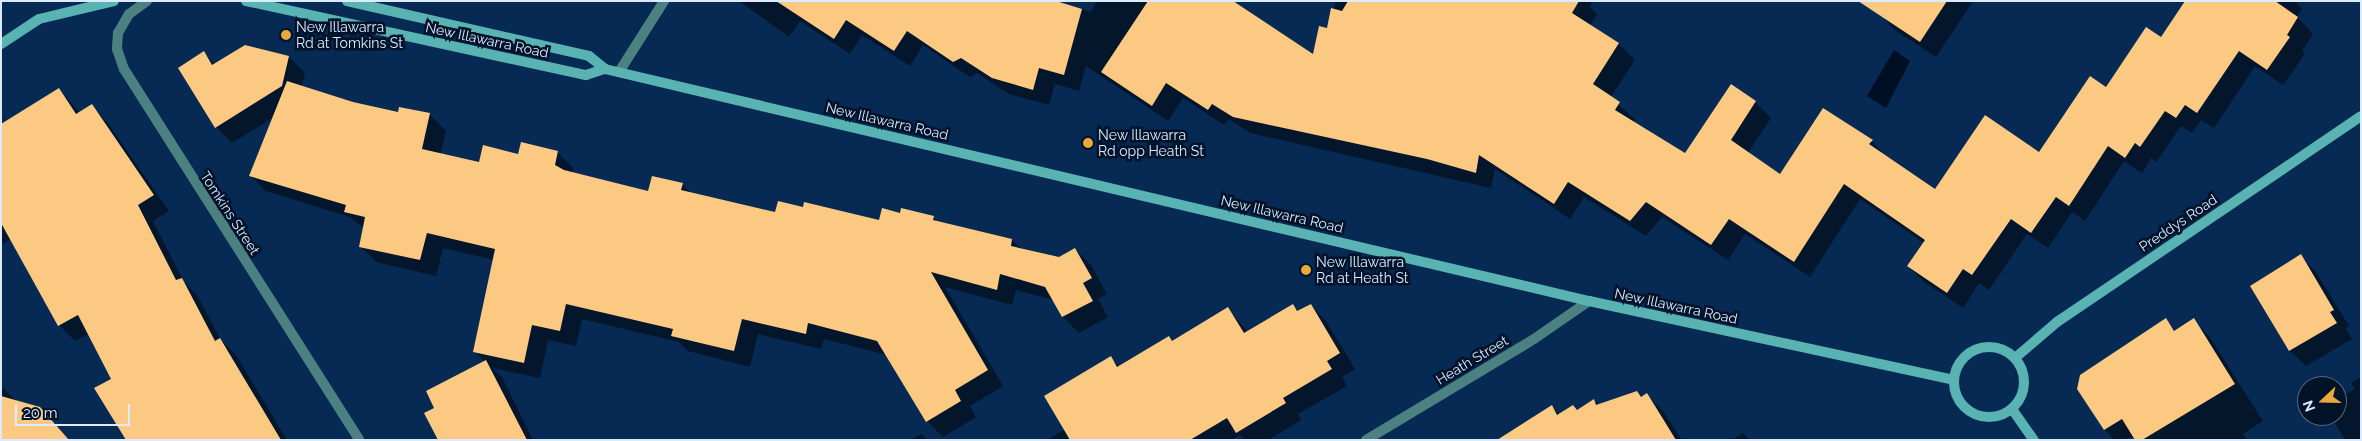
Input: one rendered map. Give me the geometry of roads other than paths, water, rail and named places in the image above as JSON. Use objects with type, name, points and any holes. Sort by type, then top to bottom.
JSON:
[{"type":"main road","points":[[1,44],[36,20],[114,1]]},
{"type":"main road","name":"New Illawarra Road","points":[[246,1],[586,75],[605,69]]},
{"type":"main road","name":"New Illawarra Road","points":[[347,1],[590,56],[605,69],[1590,301],[1953,380]]},
{"type":"main road","name":"Preddys Road","points":[[2015,358],[2057,322],[2361,116]]},
{"type":"main road","points":[[1985,346],[2003,349],[2015,358],[2024,382],[2020,399],[2012,409],[1999,416],[1974,414],[1956,396],[1953,380],[1961,359],[1974,349],[1985,346]]},
{"type":"main road","points":[[2012,409],[2034,440]]},
{"type":"street","name":"Tomkins Street","points":[[147,1],[129,14],[118,32],[117,49],[132,85],[359,440]]},
{"type":"street","points":[[619,72],[664,1]]},
{"type":"street","name":"Heath Street","points":[[1366,440],[1534,339],[1590,301]]},
{"type":"water","points":[[1894,50],[1910,61],[1886,108],[1867,96]]},
{"type":"place","name":"New Illawarra Rd at Tomkins St","points":[[286,35]]},
{"type":"place","name":"New Illawarra Rd opp Heath St","points":[[1088,143]]},
{"type":"place","name":"New Illawarra Rd at Heath St","points":[[1306,270]]}]
